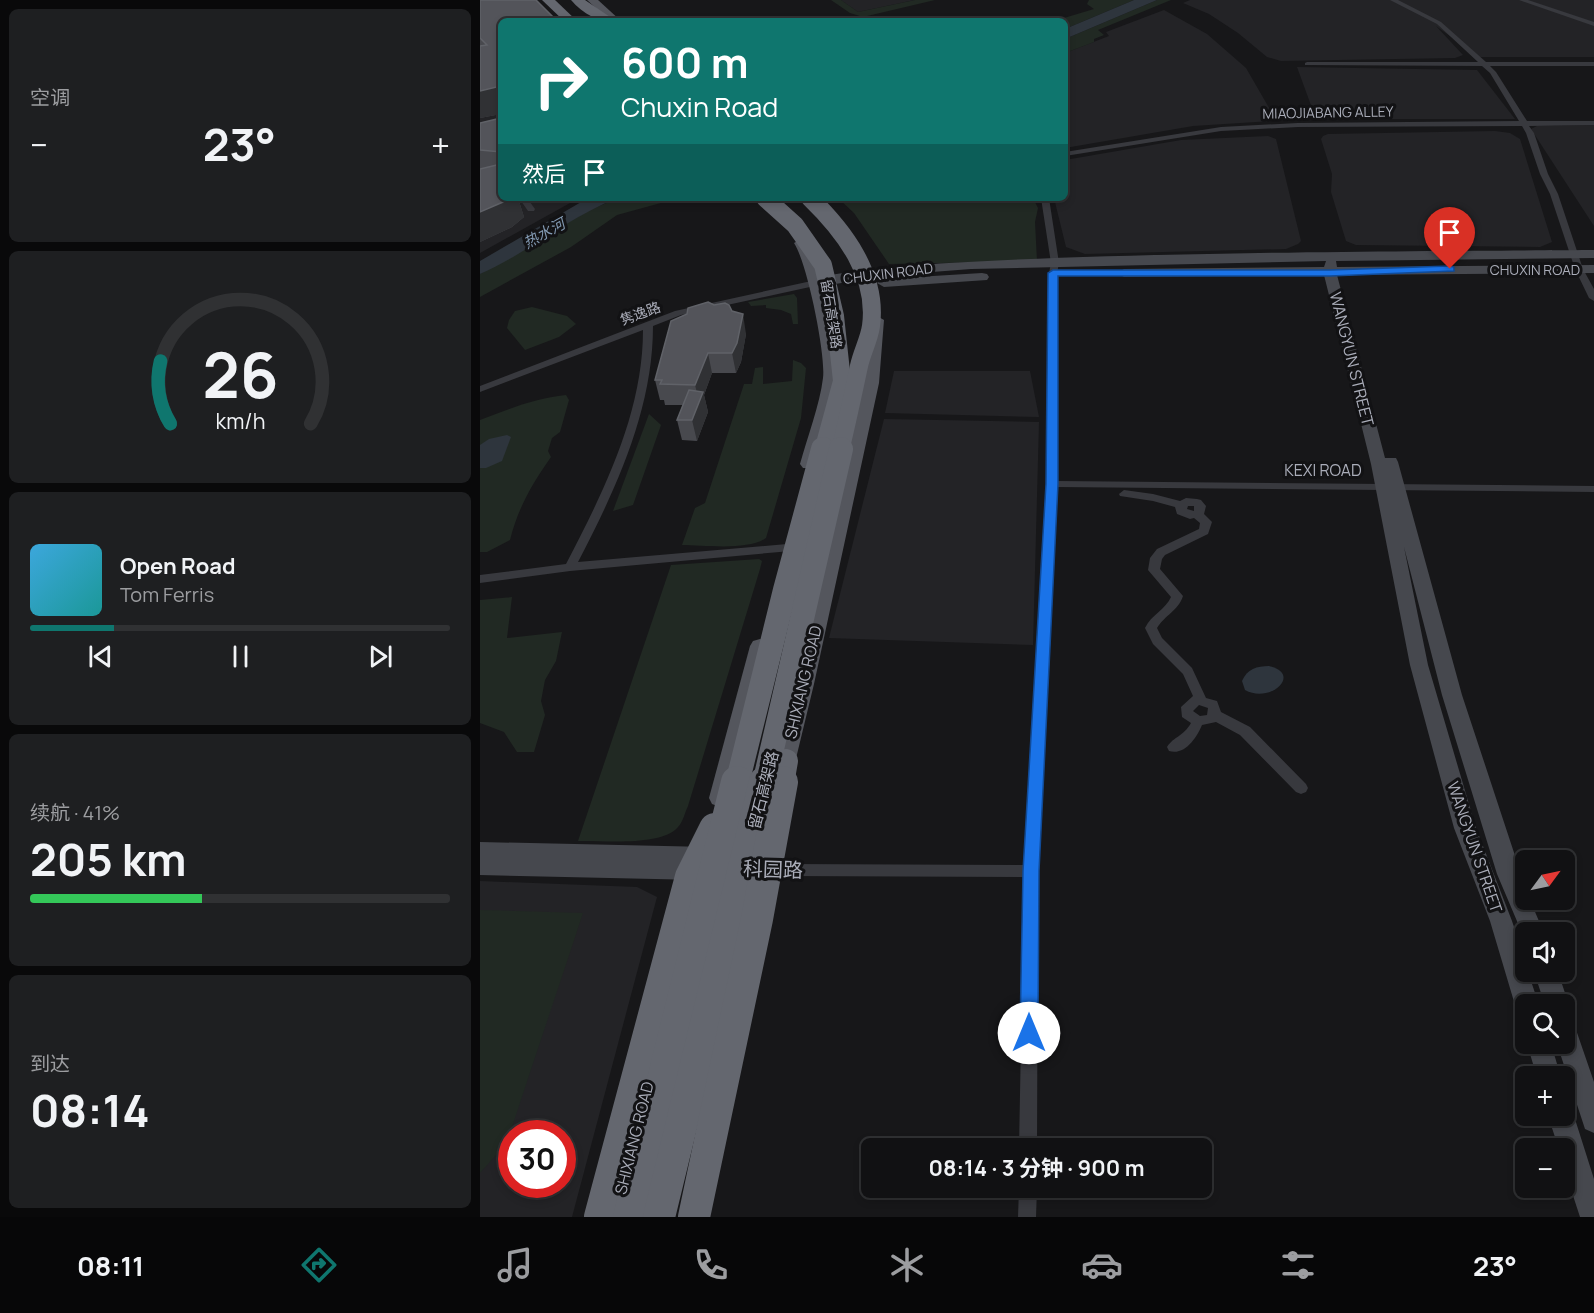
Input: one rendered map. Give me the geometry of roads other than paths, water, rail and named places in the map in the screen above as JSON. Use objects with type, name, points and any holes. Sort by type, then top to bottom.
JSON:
[{"type":"highway","points":[[548,0],[568,18]]},
{"type":"highway","points":[[557,0],[569,18]]},
{"type":"highway","points":[[557,0],[577,18]]},
{"type":"highway","points":[[572,0],[593,18]]},
{"type":"highway","points":[[577,0],[593,13],[604,18]]},
{"type":"highway","points":[[585,0],[606,18]]},
{"type":"highway","name":"留石高架路","points":[[769,201],[795,225],[823,265],[835,316],[842,381]]},
{"type":"highway","name":"留石高架路","points":[[629,1217],[788,579],[842,381],[850,325],[847,294],[838,267],[820,238],[785,201]]},
{"type":"highway","name":"留石高架路","points":[[797,201],[819,221],[850,265],[858,290],[862,320],[860,362]]},
{"type":"highway","name":"留石高架路","points":[[659,1217],[788,687],[860,362],[871,324],[871,299],[862,269],[848,240],[814,201]]},
{"type":"highway","points":[[694,1217],[755,930],[808,649],[861,404],[871,324]]},
{"type":"highway","points":[[600,1217],[691,877],[736,786]]},
{"type":"main road","points":[[543,0],[562,18]]},
{"type":"main road","points":[[592,0],[613,18]]},
{"type":"main road","name":"SHIXIANG ROAD","points":[[614,1217],[705,863],[730,752],[787,548],[831,378],[830,353],[808,254],[768,201]]},
{"type":"main road","name":"SHIXIANG ROAD","points":[[675,1217],[758,865],[804,684],[871,383],[878,300],[854,240],[830,213],[815,201]]},
{"type":"street","points":[[1393,0],[1439,23],[1493,72],[1524,124],[1554,195],[1579,269],[1594,298]]},
{"type":"street","points":[[1522,0],[1594,24]]},
{"type":"street","points":[[1307,64],[1594,64]]},
{"type":"street","name":"MIAOJIABANG ALLEY","points":[[1068,154],[1221,129],[1298,125],[1594,123]]},
{"type":"street","points":[[525,201],[531,209]]},
{"type":"street","points":[[1028,1138],[1031,871],[1052,484],[1054,268],[1045,201]]},
{"type":"street","name":"CHUXIN ROAD","points":[[816,283],[1054,268],[1332,255],[1594,254]]},
{"type":"street","name":"WANGYUN STREET","points":[[1332,255],[1334,272],[1390,487],[1508,874],[1528,922]]},
{"type":"street","name":"CHUXIN ROAD","points":[[1054,268],[1334,272],[1594,269]]},
{"type":"street","name":"隽逸路","points":[[480,389],[648,323],[720,303],[816,283]]},
{"type":"street","points":[[570,567],[594,523],[640,403],[650,346],[648,323]]},
{"type":"street","name":"KEXI ROAD","points":[[1052,484],[1594,489]]},
{"type":"street","name":"WANGYUN STREET","points":[[1390,487],[1419,665],[1465,828],[1501,921],[1524,994]]},
{"type":"street","points":[[1124,494],[1148,496],[1181,505],[1186,502],[1197,503],[1201,510],[1197,514],[1206,522],[1204,531],[1161,552],[1156,558],[1154,570],[1177,596],[1172,608],[1154,620],[1151,628],[1157,641],[1188,671],[1201,700]]},
{"type":"street","points":[[480,579],[570,567],[787,548]]},
{"type":"street","points":[[1201,700],[1212,704],[1215,715],[1205,722],[1198,721],[1187,713],[1187,707],[1191,702],[1201,700]]},
{"type":"street","points":[[1215,715],[1245,731],[1301,789]]},
{"type":"street","points":[[1174,747],[1190,737],[1198,721]]},
{"type":"street","name":"科园路","points":[[480,851],[758,865],[785,870],[1031,871]]},
{"type":"street","name":"科园路","points":[[480,866],[705,863]]},
{"type":"street","points":[[1572,1054],[1594,1120]]},
{"type":"street","points":[[1564,1126],[1593,1217]]},
{"type":"street","points":[[1027,1217],[1028,1198]]},
{"type":"water","points":[[1134,0],[1157,0],[1068,38],[1068,28]]},
{"type":"water","name":"热水河","points":[[583,201],[611,201],[480,274],[480,261]]},
{"type":"water","points":[[507,435],[511,437],[502,461],[486,468],[480,468],[480,445],[489,439]]},
{"type":"water","points":[[1269,666],[1279,670],[1283,675],[1283,681],[1279,686],[1273,691],[1264,693],[1245,690],[1242,681],[1250,671]]}]
